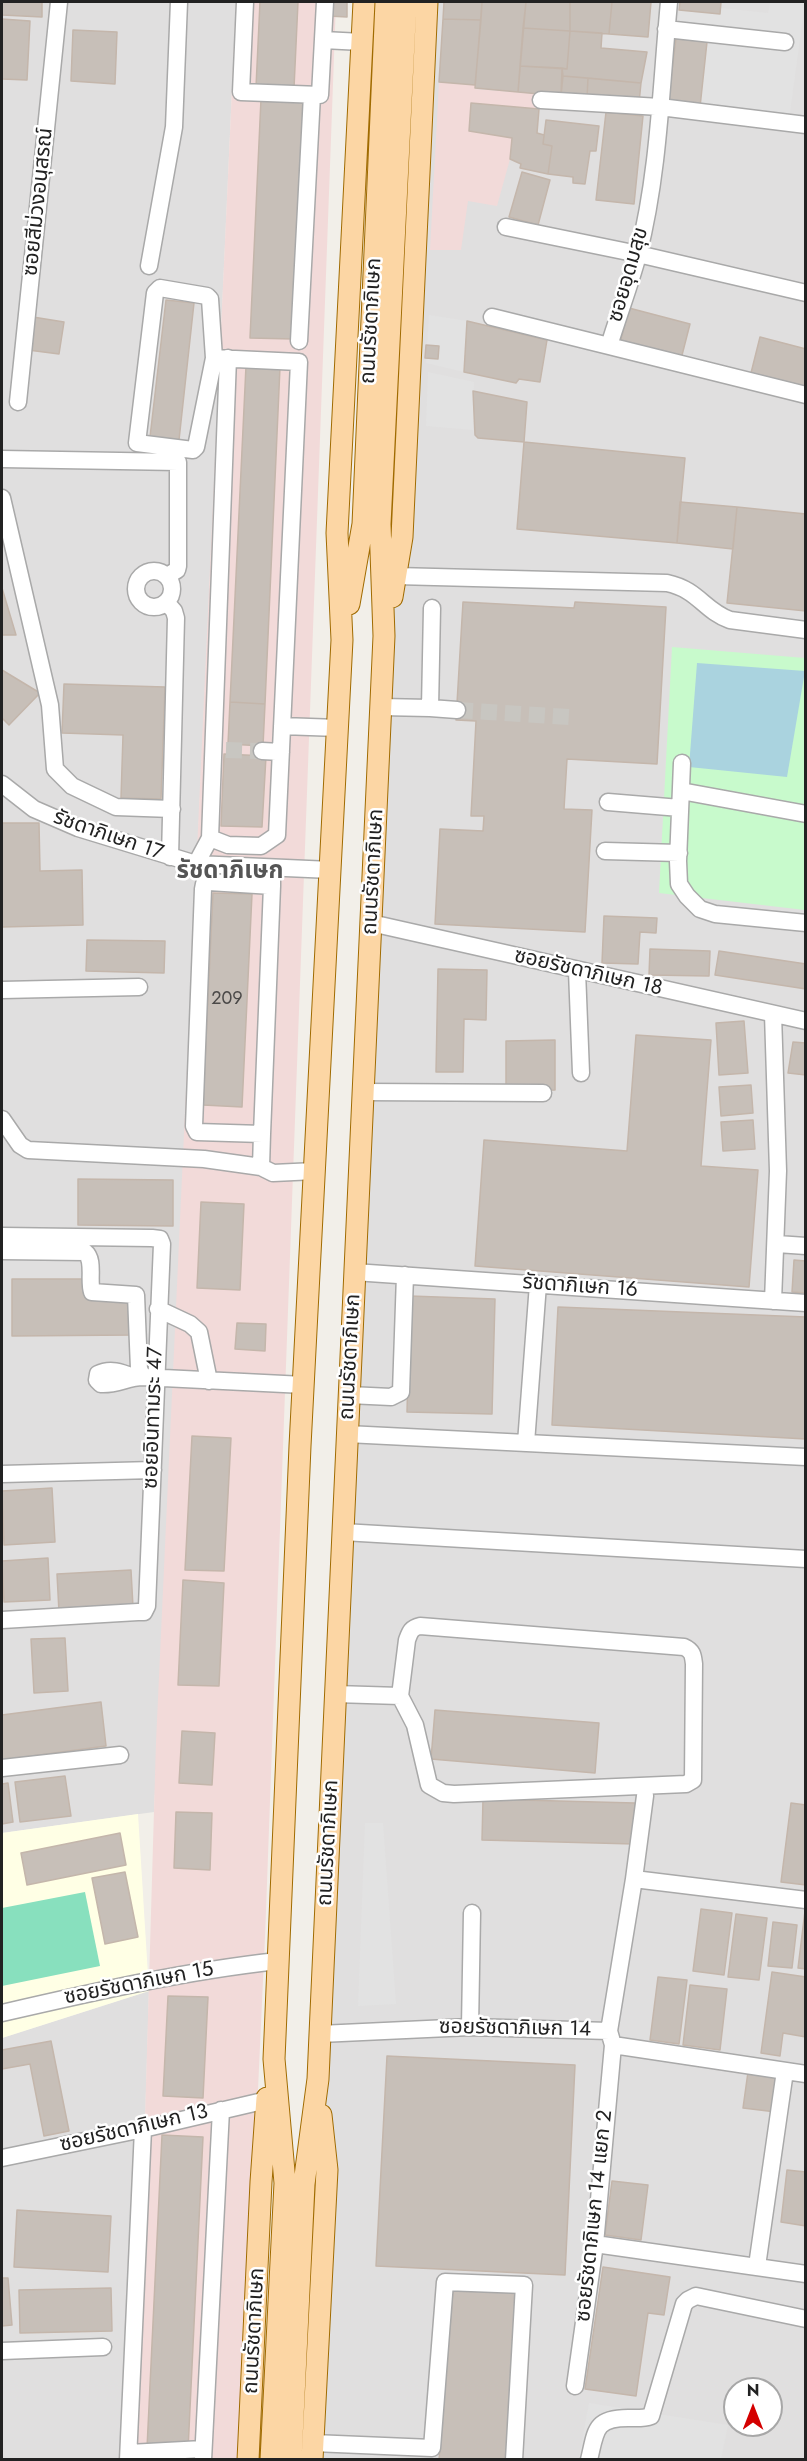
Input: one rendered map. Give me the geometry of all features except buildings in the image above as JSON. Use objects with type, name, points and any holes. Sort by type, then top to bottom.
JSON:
[{"type":"main road","name":"ถนนรัชดาภิเษก","points":[[248,2460],[261,2182],[267,2100],[274,2059],[304,1385],[338,728],[342,640],[337,533],[364,2]]},
{"type":"main road","name":"ถนนรัชดาภิเษก","points":[[342,640],[363,524],[386,2]]},
{"type":"main road","name":"ถนนรัชดาภิเษก","points":[[291,2460],[304,2184],[318,2079],[381,707],[384,636],[380,524],[406,2]]},
{"type":"main road","name":"ถนนรัชดาภิเษก","points":[[384,636],[402,537],[426,2]]},
{"type":"main road","name":"ถนนรัชดาภิเษก","points":[[272,2460],[285,2183],[274,2059]]},
{"type":"main road","name":"ถนนรัชดาภิเษก","points":[[312,2451],[327,2170],[318,2079]]},
{"type":"street","name":"ซอยสีม่วงอนุสรณ์","points":[[18,402],[59,2]]},
{"type":"street","points":[[149,266],[174,128],[179,2]]},
{"type":"street","points":[[244,2],[240,92],[312,95],[320,95],[325,2]]},
{"type":"street","name":"ซอยอุดมสุข","points":[[669,2],[654,165],[638,254],[609,346],[806,395]]},
{"type":"street","points":[[666,29],[785,42]]},
{"type":"street","points":[[323,40],[362,42]]},
{"type":"street","points":[[299,341],[312,95]]},
{"type":"street","points":[[541,100],[660,107],[806,125]]},
{"type":"street","points":[[506,227],[638,254],[806,293]]},
{"type":"street","points":[[196,864],[210,838],[220,749],[221,358],[209,297],[157,290],[138,444],[194,449],[221,358]]},
{"type":"street","points":[[492,317],[609,346]]},
{"type":"street","points":[[210,838],[228,845],[261,846],[277,835],[299,362],[221,358]]},
{"type":"street","points":[[2,459],[178,462],[178,566],[177,570],[167,576]]},
{"type":"street","points":[[2,498],[50,705],[55,769],[72,786],[116,807],[172,809]]},
{"type":"street","points":[[157,571],[167,576],[172,587],[166,602],[155,607],[143,604],[135,587],[137,581],[146,573],[157,571]]},
{"type":"street","points":[[396,576],[667,583],[692,591],[719,616],[730,620],[806,630]]},
{"type":"street","points":[[166,602],[174,611],[176,618],[170,857]]},
{"type":"street","points":[[430,708],[432,608]]},
{"type":"street","points":[[381,707],[457,710]]},
{"type":"street","points":[[282,726],[338,728]]},
{"type":"street","points":[[262,751],[281,752]]},
{"type":"street","points":[[682,763],[679,884],[700,909],[715,914],[806,923]]},
{"type":"street","name":"รัชดาภิเษก 17","points":[[2,784],[34,809],[78,828],[196,864],[331,870]]},
{"type":"street","points":[[681,791],[806,814]]},
{"type":"street","points":[[608,802],[680,808]]},
{"type":"street","points":[[605,851],[679,853]]},
{"type":"street","points":[[261,1167],[272,868]]},
{"type":"street","points":[[262,1134],[202,1133],[197,1132],[194,1126],[203,889],[204,884],[209,882],[272,886]]},
{"type":"street","name":"ซอยรัชดาภิเษก 18","points":[[371,923],[806,1021]]},
{"type":"street","points":[[577,971],[580,1073]]},
{"type":"street","points":[[2,990],[139,987]]},
{"type":"street","points":[[773,1014],[778,1130],[777,1244],[773,1301]]},
{"type":"street","points":[[363,1092],[543,1093]]},
{"type":"street","points":[[2,1119],[20,1145],[28,1150],[204,1159],[261,1167],[273,1173],[315,1171]]},
{"type":"street","name":"ซอยอินทามระ 47","points":[[2,1236],[159,1239],[162,1244],[158,1309],[144,1378],[153,1470],[147,1606],[144,1611],[2,1620]]},
{"type":"street","points":[[777,1244],[806,1246]]},
{"type":"street","points":[[2,1251],[85,1252],[90,1258],[92,1292],[136,1295],[139,1369],[144,1378],[304,1385]]},
{"type":"street","name":"รัชดาภิเษก 16","points":[[354,1272],[806,1303]]},
{"type":"street","points":[[349,1395],[391,1397],[401,1392],[405,1275]]},
{"type":"street","points":[[526,1443],[538,1284]]},
{"type":"street","points":[[158,1309],[190,1324],[199,1332],[209,1381]]},
{"type":"street","points":[[347,1434],[806,1457]]},
{"type":"street","points":[[2,1474],[153,1470]]},
{"type":"street","points":[[343,1532],[806,1558]]},
{"type":"street","points":[[420,1626],[684,1647],[693,1655],[694,1664],[693,1780],[680,1784],[443,1793],[429,1785],[415,1725],[400,1696],[407,1640],[410,1632],[420,1626]]},
{"type":"street","points":[[335,1694],[400,1696]]},
{"type":"street","points":[[2,1768],[120,1755]]},
{"type":"street","name":"ซอยรัชดาภิเษก 14 แยก 2","points":[[575,2386],[595,2244],[611,2038],[645,1796]]},
{"type":"street","points":[[634,1880],[806,1900]]},
{"type":"street","points":[[470,2027],[472,1913]]},
{"type":"street","name":"ซอยรัชดาภิเษก 15","points":[[2,2013],[105,1990],[244,1964],[278,1961]]},
{"type":"street","name":"ซอยรัชดาภิเษก 14","points":[[320,2034],[470,2027],[611,2038],[806,2073]]},
{"type":"street","points":[[757,2266],[785,2071]]},
{"type":"street","name":"ซอยรัชดาภิเษก 13","points":[[2,2158],[143,2129],[267,2100]]},
{"type":"street","points":[[143,2129],[128,2456],[203,2454],[221,2110]]},
{"type":"street","points":[[595,2244],[806,2274]]},
{"type":"street","points":[[312,2451],[372,2453],[432,2448],[445,2282],[524,2285],[514,2460]]},
{"type":"street","points":[[589,2460],[596,2429],[604,2422],[610,2418],[651,2416],[684,2304],[688,2300],[696,2296],[806,2319]]},
{"type":"street","points":[[2,2351],[103,2347]]},
{"type":"shaded area","points":[[2,2],[236,2],[154,1812],[2,1833]]},
{"type":"shaded area","points":[[236,2],[336,2],[265,1937],[241,2459],[135,2460],[156,1742]]},
{"type":"shaded area","points":[[427,2],[805,2],[805,2459],[312,2460],[327,2170],[318,2079],[384,636],[396,576]]},
{"type":"shaded area","points":[[770,2],[805,2],[789,120],[700,111],[707,42],[676,38],[679,10],[720,14],[721,8],[768,13]]},
{"type":"shaded area","points":[[439,82],[475,85],[475,89],[540,94],[539,109],[471,103],[469,131],[512,138],[510,159],[497,206],[468,201],[461,250],[430,250]]},
{"type":"shaded area","points":[[429,315],[467,321],[464,372],[426,363]]},
{"type":"shaded area","points":[[428,372],[474,382],[473,430],[426,426]]},
{"type":"shaded area","points":[[138,1814],[149,1991],[2,2038],[2,1833]]},
{"type":"shaded area","points":[[365,1823],[383,1823],[396,2004],[358,2006]]},
{"type":"shaded area","points":[[149,1991],[135,2459],[2,2459],[2,2038]]},
{"type":"shaded area","points":[[589,2403],[723,2424],[723,2437],[726,2437],[721,2459],[591,2460],[579,2457]]},
{"type":"green space","points":[[672,647],[805,658],[805,910],[659,893]]},
{"type":"green space","points":[[85,1892],[100,1966],[2,1986],[2,1908]]},
{"type":"water","points":[[697,663],[805,671],[787,777],[689,767]]},
{"type":"tunnel","points":[[457,710],[569,717]]},
{"type":"tunnel","points":[[226,750],[262,751]]},
{"type":"district","name":"รัชดาภิเษก","points":[[230,872]]}]
